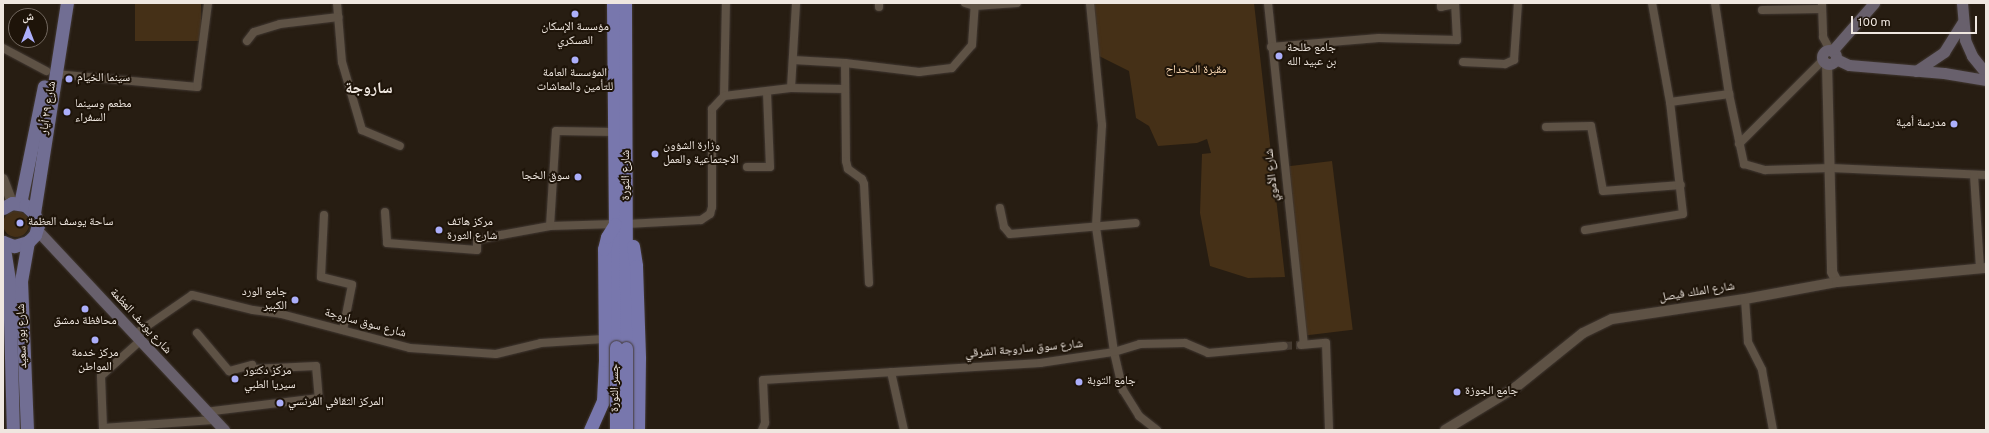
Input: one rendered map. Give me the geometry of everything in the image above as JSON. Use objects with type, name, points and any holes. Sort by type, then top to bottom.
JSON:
[{"type":"highway","name":"شارع الثورة","points":[[613,3],[615,132],[623,226]]},
{"type":"highway","name":"شارع الثورة","points":[[621,347],[626,3]]},
{"type":"highway","points":[[590,430],[603,400],[605,360],[604,243],[623,226],[636,266],[639,358],[638,430]]},
{"type":"highway","name":"جسر الثورة","points":[[616,430],[621,347]]},
{"type":"highway","name":"جسر الثورة","points":[[621,347],[626,430]]},
{"type":"highway","points":[[605,360],[620,367],[631,365],[639,358]]},
{"type":"highway","points":[[603,400],[620,394],[639,398]]},
{"type":"main road","name":"شارع ٢٩ أيار","points":[[34,213],[58,3]]},
{"type":"main road","name":"شارع ٢٩ أيار","points":[[12,205],[50,72],[67,3]]},
{"type":"main road","points":[[1874,3],[1830,57],[1849,65],[1916,71],[1986,80]]},
{"type":"main road","points":[[1962,3],[1962,23],[1968,49],[1986,73]]},
{"type":"main road","points":[[1916,71],[1944,52],[1962,23]]},
{"type":"main road","points":[[3,242],[14,246],[28,242],[37,230],[34,213],[12,205]]},
{"type":"main road","name":"شارع يوسف العظمة","points":[[37,230],[209,416],[224,430]]},
{"type":"main road","name":"شارع بور سعيد","points":[[3,242],[13,430]]},
{"type":"main road","name":"شارع بور سعيد","points":[[27,430],[21,281],[28,242]]},
{"type":"street","points":[[3,48],[50,72],[197,87],[208,3]]},
{"type":"street","points":[[337,3],[342,62],[362,130],[400,146]]},
{"type":"street","points":[[724,96],[726,3]]},
{"type":"street","points":[[791,88],[796,3]]},
{"type":"street","points":[[965,3],[975,6],[1016,3]]},
{"type":"street","points":[[1090,3],[1102,125],[1096,227],[1114,352],[1123,390],[1138,416],[1151,429]]},
{"type":"street","name":"شارع الأموي","points":[[1268,3],[1271,47],[1302,344],[1326,343],[1329,430]]},
{"type":"street","points":[[1271,47],[1379,38],[1457,40],[1455,4],[1441,7],[1441,3]]},
{"type":"street","points":[[1463,62],[1505,64],[1514,60],[1518,3]]},
{"type":"street","points":[[1585,230],[1680,216],[1683,209],[1670,102],[1652,3]]},
{"type":"street","points":[[1714,3],[1729,94],[1744,164],[1765,170],[1831,168],[1986,175]]},
{"type":"street","points":[[793,60],[845,63],[919,72],[952,68],[972,45],[975,6]]},
{"type":"street","points":[[1762,10],[1822,6],[1823,37],[1830,57],[1832,272],[1836,282]]},
{"type":"street","points":[[247,41],[254,32],[280,24],[339,17]]},
{"type":"street","points":[[1739,144],[1830,57]]},
{"type":"street","points":[[845,63],[846,161],[848,169],[864,184],[869,283]]},
{"type":"street","points":[[385,212],[387,243],[477,250],[477,240],[550,226],[623,226],[701,220],[710,214],[712,208],[712,109],[724,96],[791,88],[845,89]]},
{"type":"street","points":[[747,167],[770,167],[767,91]]},
{"type":"street","points":[[1670,102],[1729,94]]},
{"type":"street","points":[[1546,127],[1591,126],[1603,191],[1681,185]]},
{"type":"street","points":[[550,226],[556,131],[615,132]]},
{"type":"street","points":[[1974,175],[1983,268]]},
{"type":"street","points":[[3,180],[12,205]]},
{"type":"street","points":[[1000,208],[1004,227],[1010,234],[1136,223]]},
{"type":"street","points":[[324,215],[322,277],[352,285],[343,330]]},
{"type":"street","name":"شارع الملك فيصل","points":[[1445,430],[1516,387],[1582,333],[1612,320],[1745,299],[1836,282],[1983,268]]},
{"type":"street","name":"شارع سوق ساروجة","points":[[209,416],[103,428],[100,376],[137,338],[192,295],[343,330],[379,342],[410,348],[496,354],[541,343],[604,339]]},
{"type":"street","points":[[1745,299],[1748,342],[1762,370],[1773,430]]},
{"type":"street","points":[[197,333],[229,371],[252,365],[253,369],[316,366],[320,398],[209,416]]},
{"type":"street","name":"شارع سوق ساروجة الشرقي","points":[[762,430],[762,380],[1040,363],[1114,352],[1140,344],[1185,343],[1208,353],[1284,346]]},
{"type":"street","points":[[891,372],[904,430]]},
{"type":"green space","points":[[135,3],[201,3],[201,41],[135,41]]},
{"type":"green space","name":"مقبرة الدحداح","points":[[1090,3],[1254,3],[1285,277],[1248,278],[1210,266],[1200,213],[1202,154],[1211,153],[1207,139],[1197,143],[1158,146],[1149,126],[1136,118],[1129,71],[1097,55]]},
{"type":"green space","points":[[1332,161],[1353,330],[1305,336],[1284,167]]},
{"type":"green space","points":[[16,211],[25,215],[29,224],[25,233],[16,237],[7,233],[3,224],[7,215]]},
{"type":"tunnel","points":[[1284,346],[1301,345]]},
{"type":"place","name":"مؤسسة الإسكان العسكري","points":[[575,14]]},
{"type":"place","name":"جامع طلحة بن عبيد الله","points":[[1279,56]]},
{"type":"place","name":"المؤسسة العامة للتأمين والمعاشات","points":[[575,60]]},
{"type":"place","name":"سينما الخيام","points":[[69,79]]},
{"type":"place","name":"مطعم وسينما السفراء","points":[[67,112]]},
{"type":"place","name":"مدرسة أمية","points":[[1954,124]]},
{"type":"place","name":"وزارة الشؤون الاجتماعية والعمل","points":[[655,154]]},
{"type":"place","name":"سوق الخجا","points":[[578,177]]},
{"type":"place","name":"ساحة يوسف العظمة","points":[[20,223]]},
{"type":"place","name":"مركز هاتف شارع الثورة","points":[[439,230]]},
{"type":"place","name":"جامع الورد الكبير","points":[[295,300]]},
{"type":"place","name":"محافظة دمشق","points":[[85,309]]},
{"type":"place","name":"مركز خدمة المواطن","points":[[95,340]]},
{"type":"place","name":"مركز دكتور سيريا الطبي","points":[[235,379]]},
{"type":"place","name":"جامع التوبة","points":[[1079,382]]},
{"type":"place","name":"جامع الجوزة","points":[[1457,392]]},
{"type":"place","name":"المركز الثقافي الفرنسي","points":[[280,403]]},
{"type":"district","name":"ساروجة","points":[[369,89]]}]
